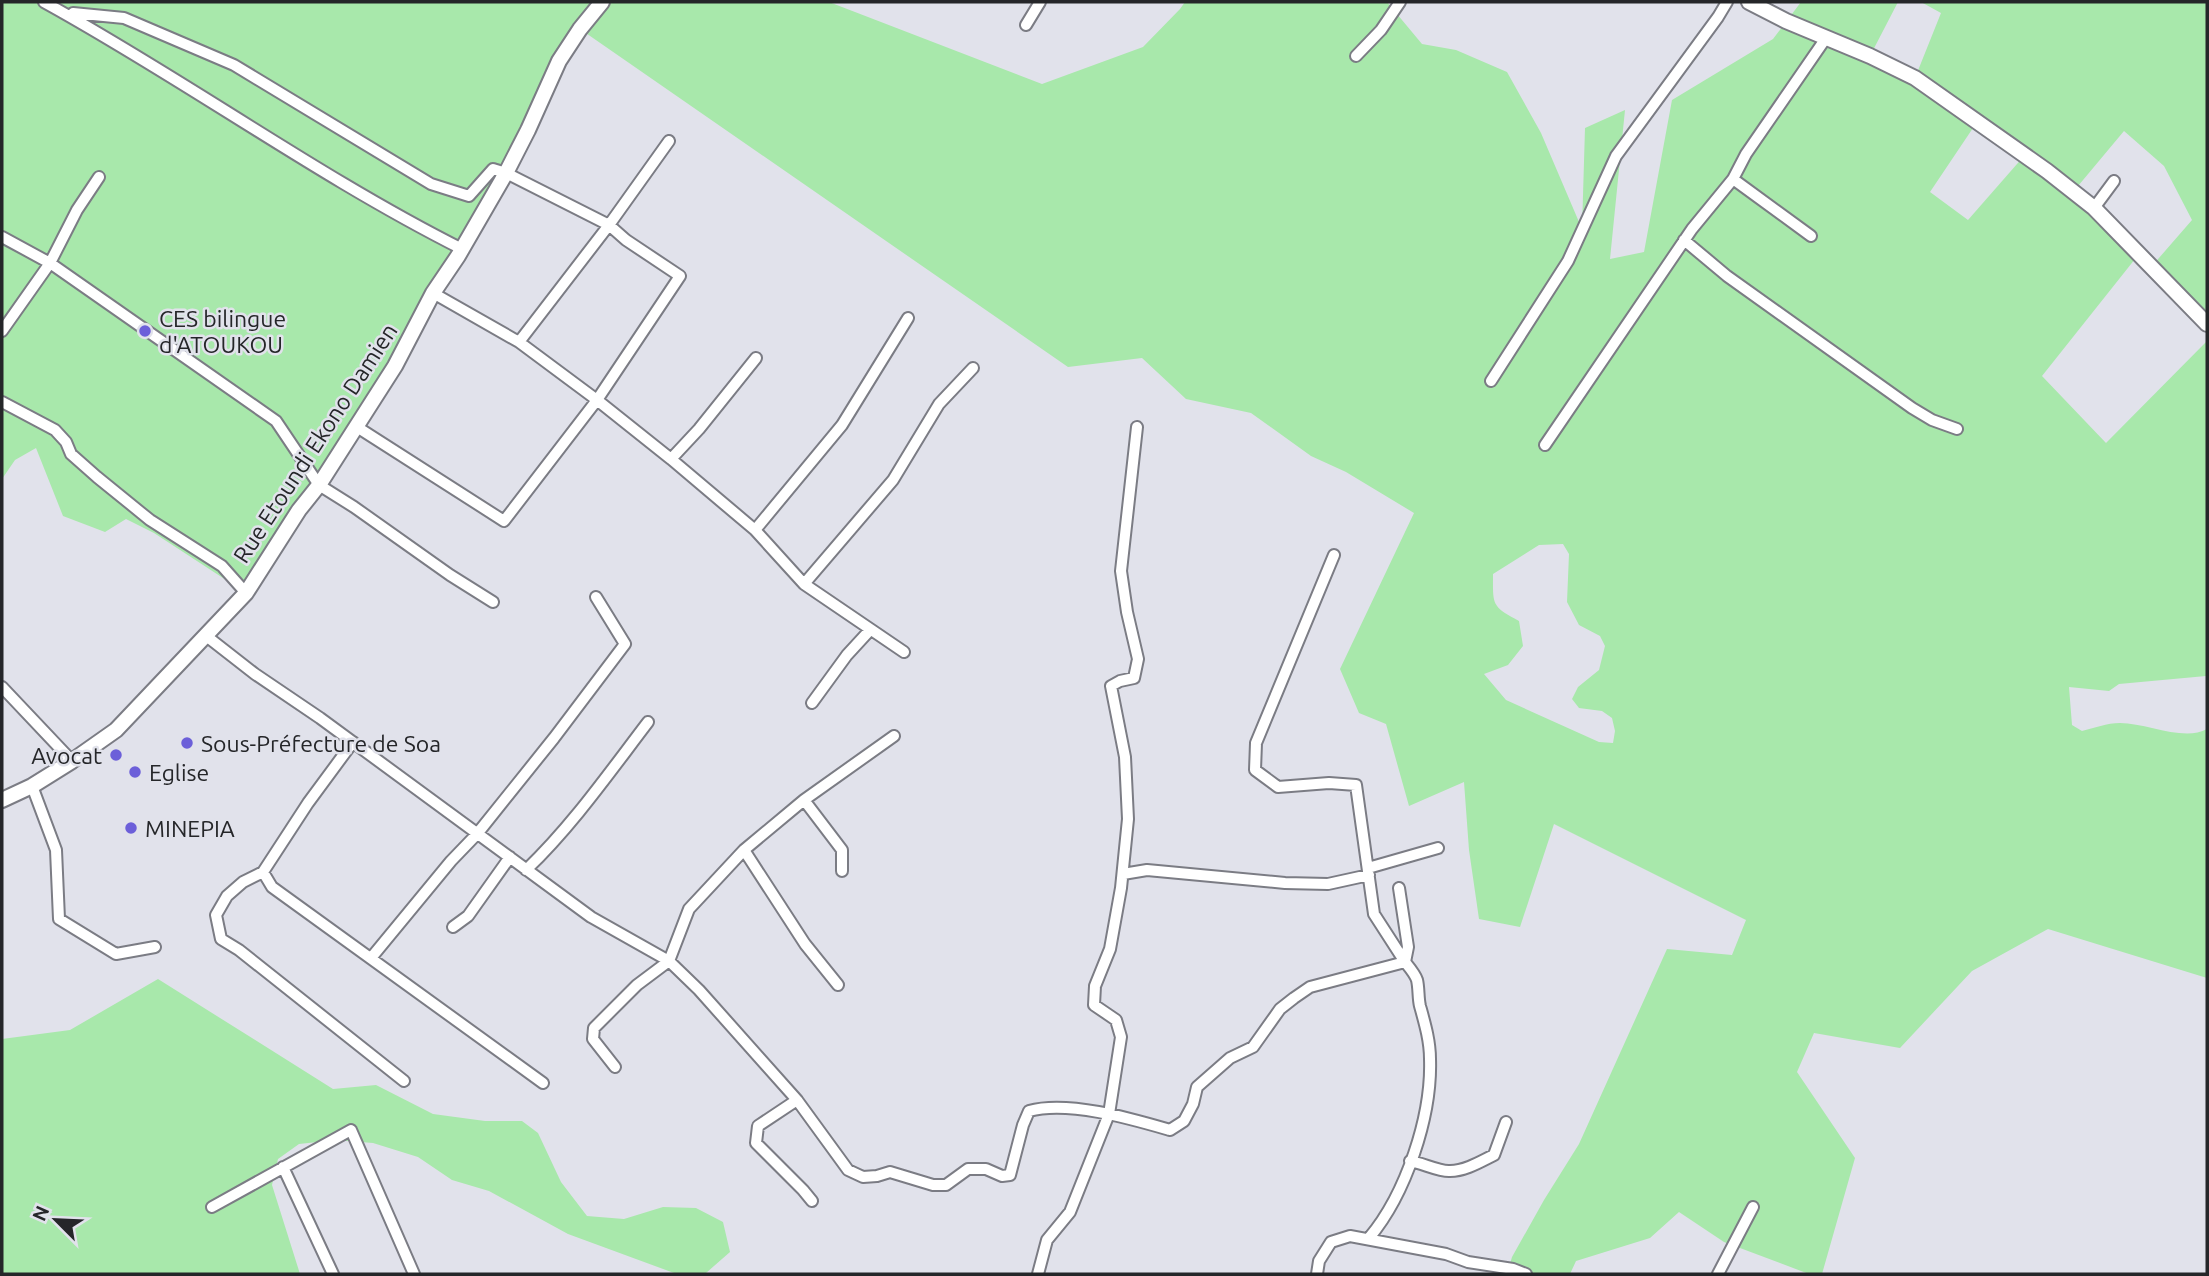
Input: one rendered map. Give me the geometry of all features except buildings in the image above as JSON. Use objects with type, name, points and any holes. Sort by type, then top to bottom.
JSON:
[{"type":"street","points":[[44,2],[342,184],[400,218],[462,249]]},
{"type":"street","name":"Rue Etoundi Ekono Damien","points":[[2,800],[32,786],[116,730],[246,593],[396,366],[433,293],[506,173],[559,61],[580,29],[603,2]]},
{"type":"street","points":[[1026,24],[1040,2]]},
{"type":"street","points":[[1356,56],[1381,30],[1400,2]]},
{"type":"street","points":[[1491,381],[1567,261],[1616,156],[1727,2]]},
{"type":"street","points":[[1749,2],[1915,78],[2047,171],[2094,208],[2207,324]]},
{"type":"street","points":[[73,13],[124,18],[234,65],[431,184],[469,196],[493,169],[506,173],[610,225],[625,240],[680,276],[597,400],[504,521],[357,427]]},
{"type":"street","points":[[1545,445],[1684,240],[1733,178],[1746,154],[1826,38]]},
{"type":"street","points":[[519,342],[610,225],[669,141]]},
{"type":"street","points":[[2,331],[50,263],[77,210],[99,177]]},
{"type":"street","points":[[1733,178],[1811,236]]},
{"type":"street","points":[[2094,208],[2114,181]]},
{"type":"street","points":[[2,237],[50,263],[276,421],[319,485],[354,506],[450,575],[493,602]]},
{"type":"street","points":[[1684,240],[1727,275],[1912,408],[1932,420],[1957,429]]},
{"type":"street","points":[[433,293],[519,342],[597,400],[755,530],[804,584],[904,652]]},
{"type":"street","points":[[755,530],[842,425],[908,317]]},
{"type":"street","points":[[671,459],[699,429],[756,358]]},
{"type":"street","points":[[804,584],[893,480],[939,404],[973,368]]},
{"type":"street","points":[[2,402],[55,430],[66,442],[71,454],[97,477],[150,520],[222,566],[246,593]]},
{"type":"street","points":[[1038,1274],[1047,1240],[1070,1212],[1109,1114],[1121,1037],[1116,1020],[1094,1005],[1096,986],[1110,949],[1123,874],[1128,819],[1125,757],[1111,686],[1134,678],[1138,659],[1121,571],[1137,427]]},
{"type":"street","points":[[1334,555],[1256,743],[1255,770],[1278,787],[1329,783],[1356,785],[1374,914],[1417,978],[1419,1003],[1428,1037],[1430,1089],[1407,1178],[1381,1223],[1369,1238]]},
{"type":"street","points":[[371,958],[451,861],[477,834],[625,645],[596,597]]},
{"type":"street","points":[[812,703],[847,655],[870,630]]},
{"type":"street","points":[[205,635],[591,917],[669,961],[699,990],[797,1100],[848,1170],[863,1177],[890,1172],[933,1185],[946,1185],[968,1168],[986,1169],[1002,1177],[1010,1175],[1029,1111],[1044,1107],[1109,1114],[1171,1130],[1184,1121],[1193,1104],[1197,1087],[1230,1058],[1253,1046],[1280,1009],[1294,998],[1310,987],[1405,962]]},
{"type":"street","points":[[2,687],[72,761]]},
{"type":"street","points":[[526,870],[584,807],[648,722]]},
{"type":"street","points":[[615,1067],[593,1038],[594,1028],[637,985],[669,961],[689,909],[744,850],[804,800],[894,736]]},
{"type":"street","points":[[353,742],[308,803],[263,872],[243,882],[227,896],[216,915],[221,939],[239,950],[404,1081]]},
{"type":"street","points":[[32,786],[56,850],[59,919],[116,954],[155,947]]},
{"type":"street","points":[[804,800],[842,850],[842,871]]},
{"type":"street","points":[[1123,874],[1147,870],[1328,884],[1438,848]]},
{"type":"street","points":[[744,850],[805,944],[838,985]]},
{"type":"street","points":[[453,927],[468,916],[510,857]]},
{"type":"street","points":[[263,872],[272,887],[543,1083]]},
{"type":"street","points":[[1399,888],[1408,947],[1405,962]]},
{"type":"street","points":[[797,1100],[758,1126],[756,1143],[812,1201]]},
{"type":"street","points":[[1410,1161],[1448,1172],[1470,1167],[1494,1155],[1506,1122]]},
{"type":"street","points":[[212,1207],[351,1130],[414,1274]]},
{"type":"street","points":[[283,1167],[333,1274]]},
{"type":"street","points":[[1718,1274],[1753,1207]]},
{"type":"street","points":[[1381,1223],[1392,1243]]},
{"type":"street","points":[[1317,1274],[1319,1261],[1331,1242],[1350,1236],[1446,1254],[1468,1262],[1513,1269],[1526,1274]]},
{"type":"green space","points":[[2,2],[829,2],[1042,84],[1143,47],[1185,2],[1387,2],[1422,44],[1456,50],[1507,72],[1541,133],[1582,229],[1585,128],[1625,110],[1610,259],[1644,252],[1672,100],[1773,39],[1801,2],[1898,2],[1870,56],[1915,78],[1941,13],[1921,2],[2207,2],[2207,324],[2152,266],[2192,220],[2164,166],[2124,131],[2073,192],[2139,254],[2042,376],[2106,443],[2207,341],[2207,683],[2206,676],[2119,684],[2109,691],[2069,687],[2072,725],[2082,731],[2120,723],[2188,734],[2207,729],[2207,978],[2048,929],[1972,971],[1900,1048],[1814,1033],[1797,1072],[1855,1158],[1822,1274],[1809,1274],[1724,1242],[1679,1212],[1650,1238],[1576,1261],[1570,1274],[1507,1274],[1512,1257],[1579,1144],[1667,949],[1732,955],[1746,920],[1554,824],[1520,927],[1479,919],[1469,850],[1464,782],[1409,806],[1386,724],[1359,713],[1340,669],[1414,513],[1346,472],[1311,456],[1251,413],[1186,399],[1142,358],[1068,367],[580,29],[458,256],[246,593],[154,533],[126,519],[105,532],[63,516],[36,448],[15,460],[2,479]],"holes":[[[1977,122],[2024,156],[1968,220],[1930,192]],[[1563,544],[1569,554],[1567,602],[1579,625],[1600,636],[1605,646],[1599,670],[1578,687],[1572,699],[1579,708],[1602,711],[1612,718],[1615,731],[1613,743],[1599,742],[1506,700],[1484,674],[1508,665],[1523,646],[1519,621],[1503,612],[1496,604],[1493,574],[1539,545]]]},
{"type":"green space","points":[[158,979],[333,1089],[376,1085],[433,1114],[485,1121],[522,1121],[538,1133],[561,1182],[587,1216],[624,1219],[663,1207],[696,1208],[723,1222],[730,1252],[706,1273],[674,1273],[568,1234],[489,1191],[452,1180],[418,1157],[373,1143],[336,1140],[299,1144],[278,1159],[272,1185],[300,1274],[2,1274],[2,1039],[70,1030]]},
{"type":"place","name":"CES bilingue d'ATOUKOU","points":[[145,331]]},
{"type":"place","name":"Sous-Préfecture de Soa","points":[[187,743]]},
{"type":"place","name":"Avocat","points":[[116,755]]},
{"type":"place","name":"Eglise","points":[[135,772]]},
{"type":"place","name":"MINEPIA","points":[[131,828]]}]
